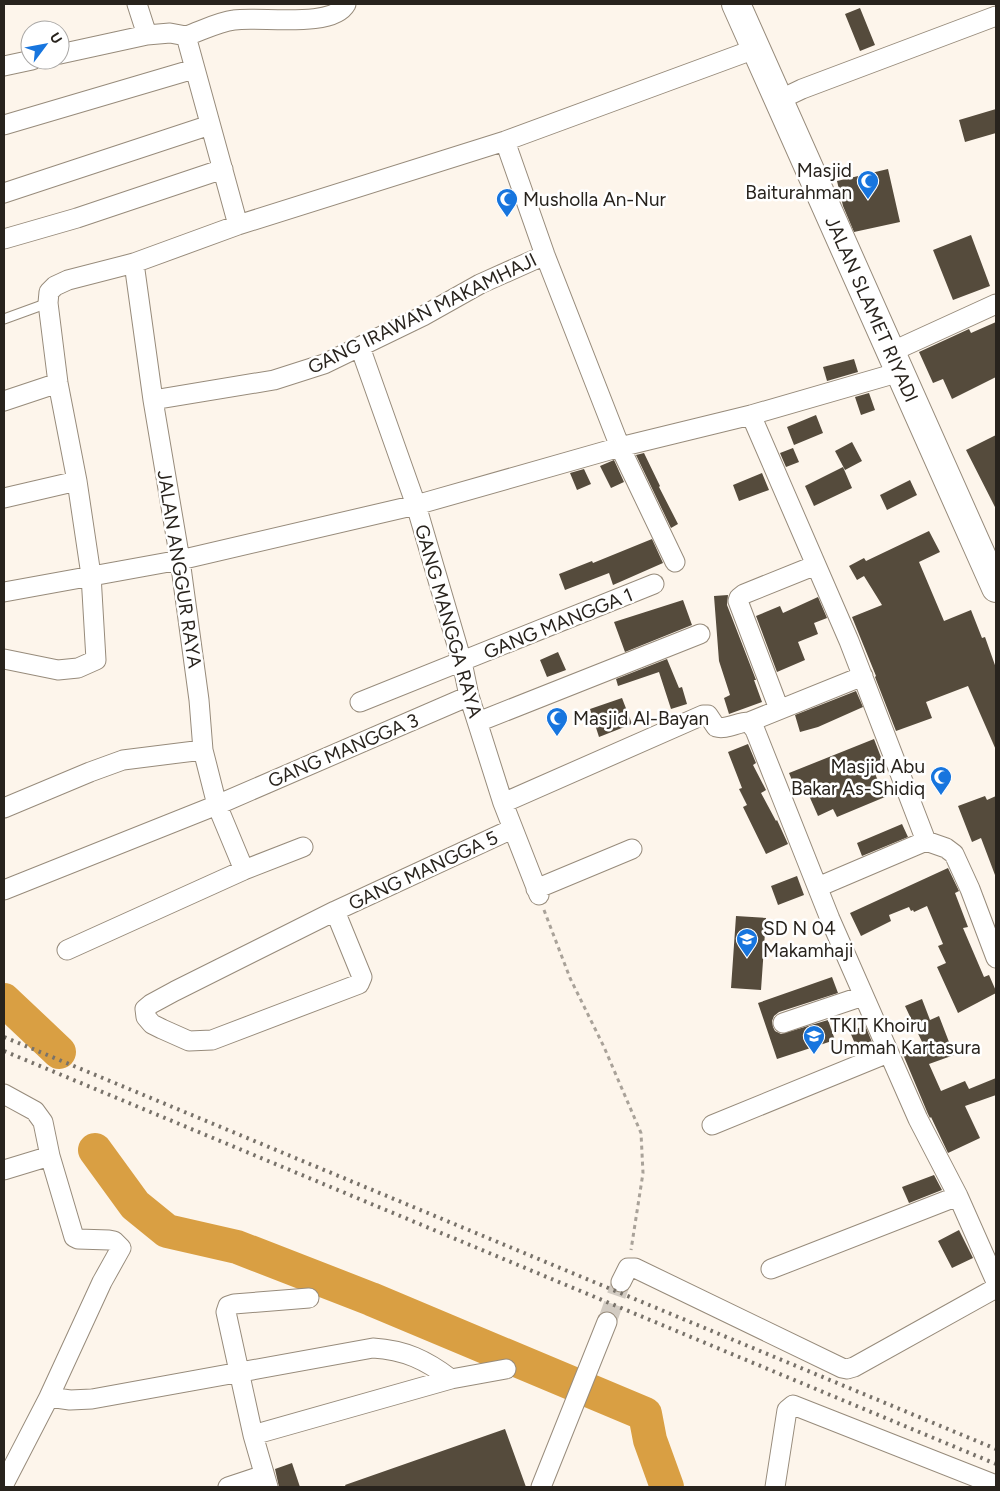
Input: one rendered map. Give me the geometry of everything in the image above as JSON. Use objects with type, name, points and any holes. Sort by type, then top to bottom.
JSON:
[{"type":"main road","name":"JALAN SLAMET RIYADI","points":[[736,4],[996,588]]},
{"type":"street","points":[[136,4],[147,35]]},
{"type":"street","points":[[70,52],[147,35],[170,33],[186,36],[234,20],[323,18],[343,9],[346,4]]},
{"type":"street","points":[[778,100],[802,89],[996,16]]},
{"type":"street","points":[[186,36],[238,225]]},
{"type":"street","points":[[4,659],[58,670],[78,668],[96,660],[91,575],[77,481],[58,383],[48,303],[49,292],[55,286],[68,280],[134,263],[238,225],[505,140],[755,49]]},
{"type":"street","points":[[4,66],[20,63]]},
{"type":"street","points":[[4,126],[194,69]]},
{"type":"street","points":[[4,193],[210,125]]},
{"type":"street","points":[[505,140],[544,255],[620,447],[675,562]]},
{"type":"street","points":[[4,239],[77,218],[223,169]]},
{"type":"street","name":"GANG IRAWAN MAKAMHAJI","points":[[153,400],[274,380],[324,364],[422,316],[480,284],[544,255]]},
{"type":"street","name":"JALAN ANGGUR RAYA","points":[[134,263],[153,400],[180,560],[200,700],[203,750],[217,805],[244,870]]},
{"type":"street","points":[[4,592],[180,560],[416,505],[620,447],[750,415],[896,362],[996,304]]},
{"type":"street","name":"GANG MANGGA RAYA","points":[[360,347],[416,505],[462,662],[470,696],[503,803],[537,892]]},
{"type":"street","points":[[4,401],[58,383]]},
{"type":"street","points":[[750,415],[863,676],[926,841]]},
{"type":"street","points":[[4,498],[77,481]]},
{"type":"street","points":[[779,709],[738,601],[744,594],[816,565]]},
{"type":"street","name":"GANG MANGGA 1","points":[[360,702],[654,584]]},
{"type":"street","points":[[478,722],[700,634]]},
{"type":"street","points":[[503,803],[703,715],[708,715],[714,725],[719,728],[725,728],[739,722],[749,722],[863,676]]},
{"type":"street","name":"GANG MANGGA 3","points":[[4,890],[217,805],[470,696]]},
{"type":"street","points":[[749,722],[755,730],[830,919],[863,996],[918,1119],[958,1196],[996,1282]]},
{"type":"street","points":[[4,808],[123,760],[203,750]]},
{"type":"street","name":"GANG MANGGA 5","points":[[335,911],[362,977],[359,984],[212,1040],[189,1041],[152,1024],[146,1017],[146,1009],[150,1004],[335,911],[512,829]]},
{"type":"street","points":[[818,888],[926,841],[946,848],[954,854],[996,958]]},
{"type":"street","points":[[67,950],[244,870],[303,847]]},
{"type":"street","points":[[537,892],[632,849]]},
{"type":"street","points":[[783,1023],[863,996]]},
{"type":"street","points":[[712,1125],[888,1052]]},
{"type":"street","points":[[4,1094],[35,1111],[43,1122],[50,1156],[74,1237],[78,1239],[114,1241],[121,1248],[102,1282],[49,1397],[4,1484]]},
{"type":"street","points":[[4,1170],[50,1156]]},
{"type":"street","points":[[771,1269],[958,1196]]},
{"type":"street","points":[[625,1275],[635,1268],[717,1309],[847,1369],[854,1367],[996,1288]]},
{"type":"street","points":[[228,1487],[266,1481],[253,1435],[227,1319],[226,1312],[228,1306],[309,1298]]},
{"type":"street","points":[[540,1487],[607,1322]]},
{"type":"street","points":[[49,1397],[70,1400],[92,1399],[373,1348],[396,1350],[415,1357],[435,1366],[451,1379]]},
{"type":"street","points":[[253,1435],[451,1379],[506,1369]]},
{"type":"street","points":[[775,1487],[787,1410],[792,1406],[989,1484]]},
{"type":"lane","points":[[4,319],[48,303]]},
{"type":"path","points":[[537,892],[570,978],[604,1047],[641,1133],[642,1173],[625,1275]]},
{"type":"building","points":[[860,8],[875,45],[860,51],[845,14]]},
{"type":"building","points":[[996,109],[996,133],[965,142],[959,120]]},
{"type":"building","name":"Masjid Baiturahman","points":[[888,169],[900,222],[854,232],[843,206],[837,181]]},
{"type":"building","points":[[971,235],[990,286],[953,300],[933,250]]},
{"type":"building","points":[[996,322],[996,377],[952,399],[943,379],[933,383],[919,352],[969,329],[971,333]]},
{"type":"building","points":[[854,359],[858,372],[827,381],[823,367]]},
{"type":"building","points":[[869,393],[875,410],[861,415],[855,397]]},
{"type":"building","points":[[816,415],[823,433],[794,445],[787,427]]},
{"type":"building","points":[[996,435],[996,509],[966,450]]},
{"type":"building","points":[[852,442],[862,461],[845,470],[835,451]]},
{"type":"building","points":[[793,448],[799,462],[786,467],[780,453]]},
{"type":"building","points":[[644,453],[678,524],[671,528],[636,455]]},
{"type":"building","points":[[614,460],[624,482],[611,488],[600,466]]},
{"type":"building","points":[[843,467],[852,488],[814,506],[805,486]]},
{"type":"building","points":[[584,469],[591,484],[577,490],[570,473]]},
{"type":"building","points":[[762,473],[769,490],[739,501],[733,485]]},
{"type":"building","points":[[910,480],[917,495],[887,510],[880,495]]},
{"type":"building","points":[[929,531],[940,552],[919,562],[944,621],[971,610],[982,638],[985,637],[996,668],[996,750],[968,686],[926,702],[932,718],[896,731],[852,617],[882,605],[864,576],[857,580],[849,566],[864,558],[866,561]]},
{"type":"building","points":[[652,539],[663,563],[613,585],[609,573],[565,590],[559,574],[592,561],[593,563]]},
{"type":"building","points":[[728,595],[727,605],[756,680],[754,680],[762,702],[729,714],[724,698],[730,695],[719,661],[714,596]]},
{"type":"building","points":[[818,597],[827,618],[814,623],[818,634],[798,642],[805,660],[777,672],[756,616],[780,606],[783,613]]},
{"type":"building","points":[[683,600],[692,625],[625,652],[614,622]]},
{"type":"building","points":[[558,652],[566,670],[547,677],[540,660]]},
{"type":"building","points":[[667,659],[679,688],[682,687],[687,704],[671,709],[659,672],[618,686],[616,679]]},
{"type":"building","points":[[856,691],[863,707],[818,727],[800,732],[795,715]]},
{"type":"building","points":[[622,698],[632,724],[599,737],[590,709]]},
{"type":"building","points":[[874,739],[884,765],[873,769],[885,797],[837,817],[833,809],[818,816],[807,791],[803,793],[801,788],[796,790],[789,773]]},
{"type":"building","points":[[748,744],[756,763],[753,765],[766,790],[761,793],[777,820],[788,844],[766,854],[743,807],[747,805],[739,789],[742,788],[728,752]]},
{"type":"building","points":[[985,796],[987,800],[996,796],[995,875],[981,838],[972,842],[958,806]]},
{"type":"building","points":[[902,824],[908,837],[862,856],[857,843]]},
{"type":"building","points":[[948,868],[959,891],[955,893],[968,927],[963,928],[984,977],[989,975],[996,991],[996,993],[958,1013],[937,967],[946,963],[938,946],[943,944],[927,906],[914,912],[909,907],[889,915],[891,921],[861,936],[850,913]]},
{"type":"building","points":[[797,876],[804,895],[778,905],[771,886]]},
{"type":"building","points":[[736,916],[766,918],[761,990],[731,988]]},
{"type":"building","points":[[832,977],[838,993],[779,1012],[772,1021],[775,1031],[781,1034],[828,1020],[835,1040],[777,1059],[758,1003]]},
{"type":"building","points":[[922,999],[930,1020],[939,1016],[954,1055],[929,1064],[941,1091],[965,1081],[969,1089],[996,1078],[996,1095],[965,1106],[980,1138],[948,1153],[928,1114],[902,1052],[923,1044],[905,1006]]},
{"type":"building","points":[[865,1025],[874,1047],[859,1053],[850,1032]]},
{"type":"building","points":[[934,1175],[942,1190],[909,1203],[902,1187]]},
{"type":"building","points":[[959,1230],[973,1258],[952,1268],[938,1241]]},
{"type":"building","points":[[505,1429],[526,1487],[346,1487],[345,1485]]},
{"type":"building","points":[[292,1463],[300,1487],[279,1487],[275,1469]]},
{"type":"waterway","points":[[4,1000],[59,1052]]},
{"type":"waterway","points":[[95,1150],[135,1205],[167,1231],[237,1247],[371,1299],[645,1414],[650,1440],[667,1487]]},
{"type":"tunnel","points":[[607,1322],[621,1282]]},
{"type":"railway","points":[[4,1037],[996,1449]]},
{"type":"railway","points":[[4,1051],[996,1464]]},
{"type":"place","name":"Masjid Baiturahman","points":[[868,200]]},
{"type":"place","name":"Musholla An-Nur","points":[[507,218]]},
{"type":"place","name":"Masjid Al-Bayan","points":[[557,737]]},
{"type":"place","name":"Masjid Abu Bakar As-Shidiq","points":[[941,796]]},
{"type":"place","name":"SD N 04 Makamhaji","points":[[747,958]]},
{"type":"place","name":"TKIT Khoiru Ummah Kartasura","points":[[814,1055]]}]
